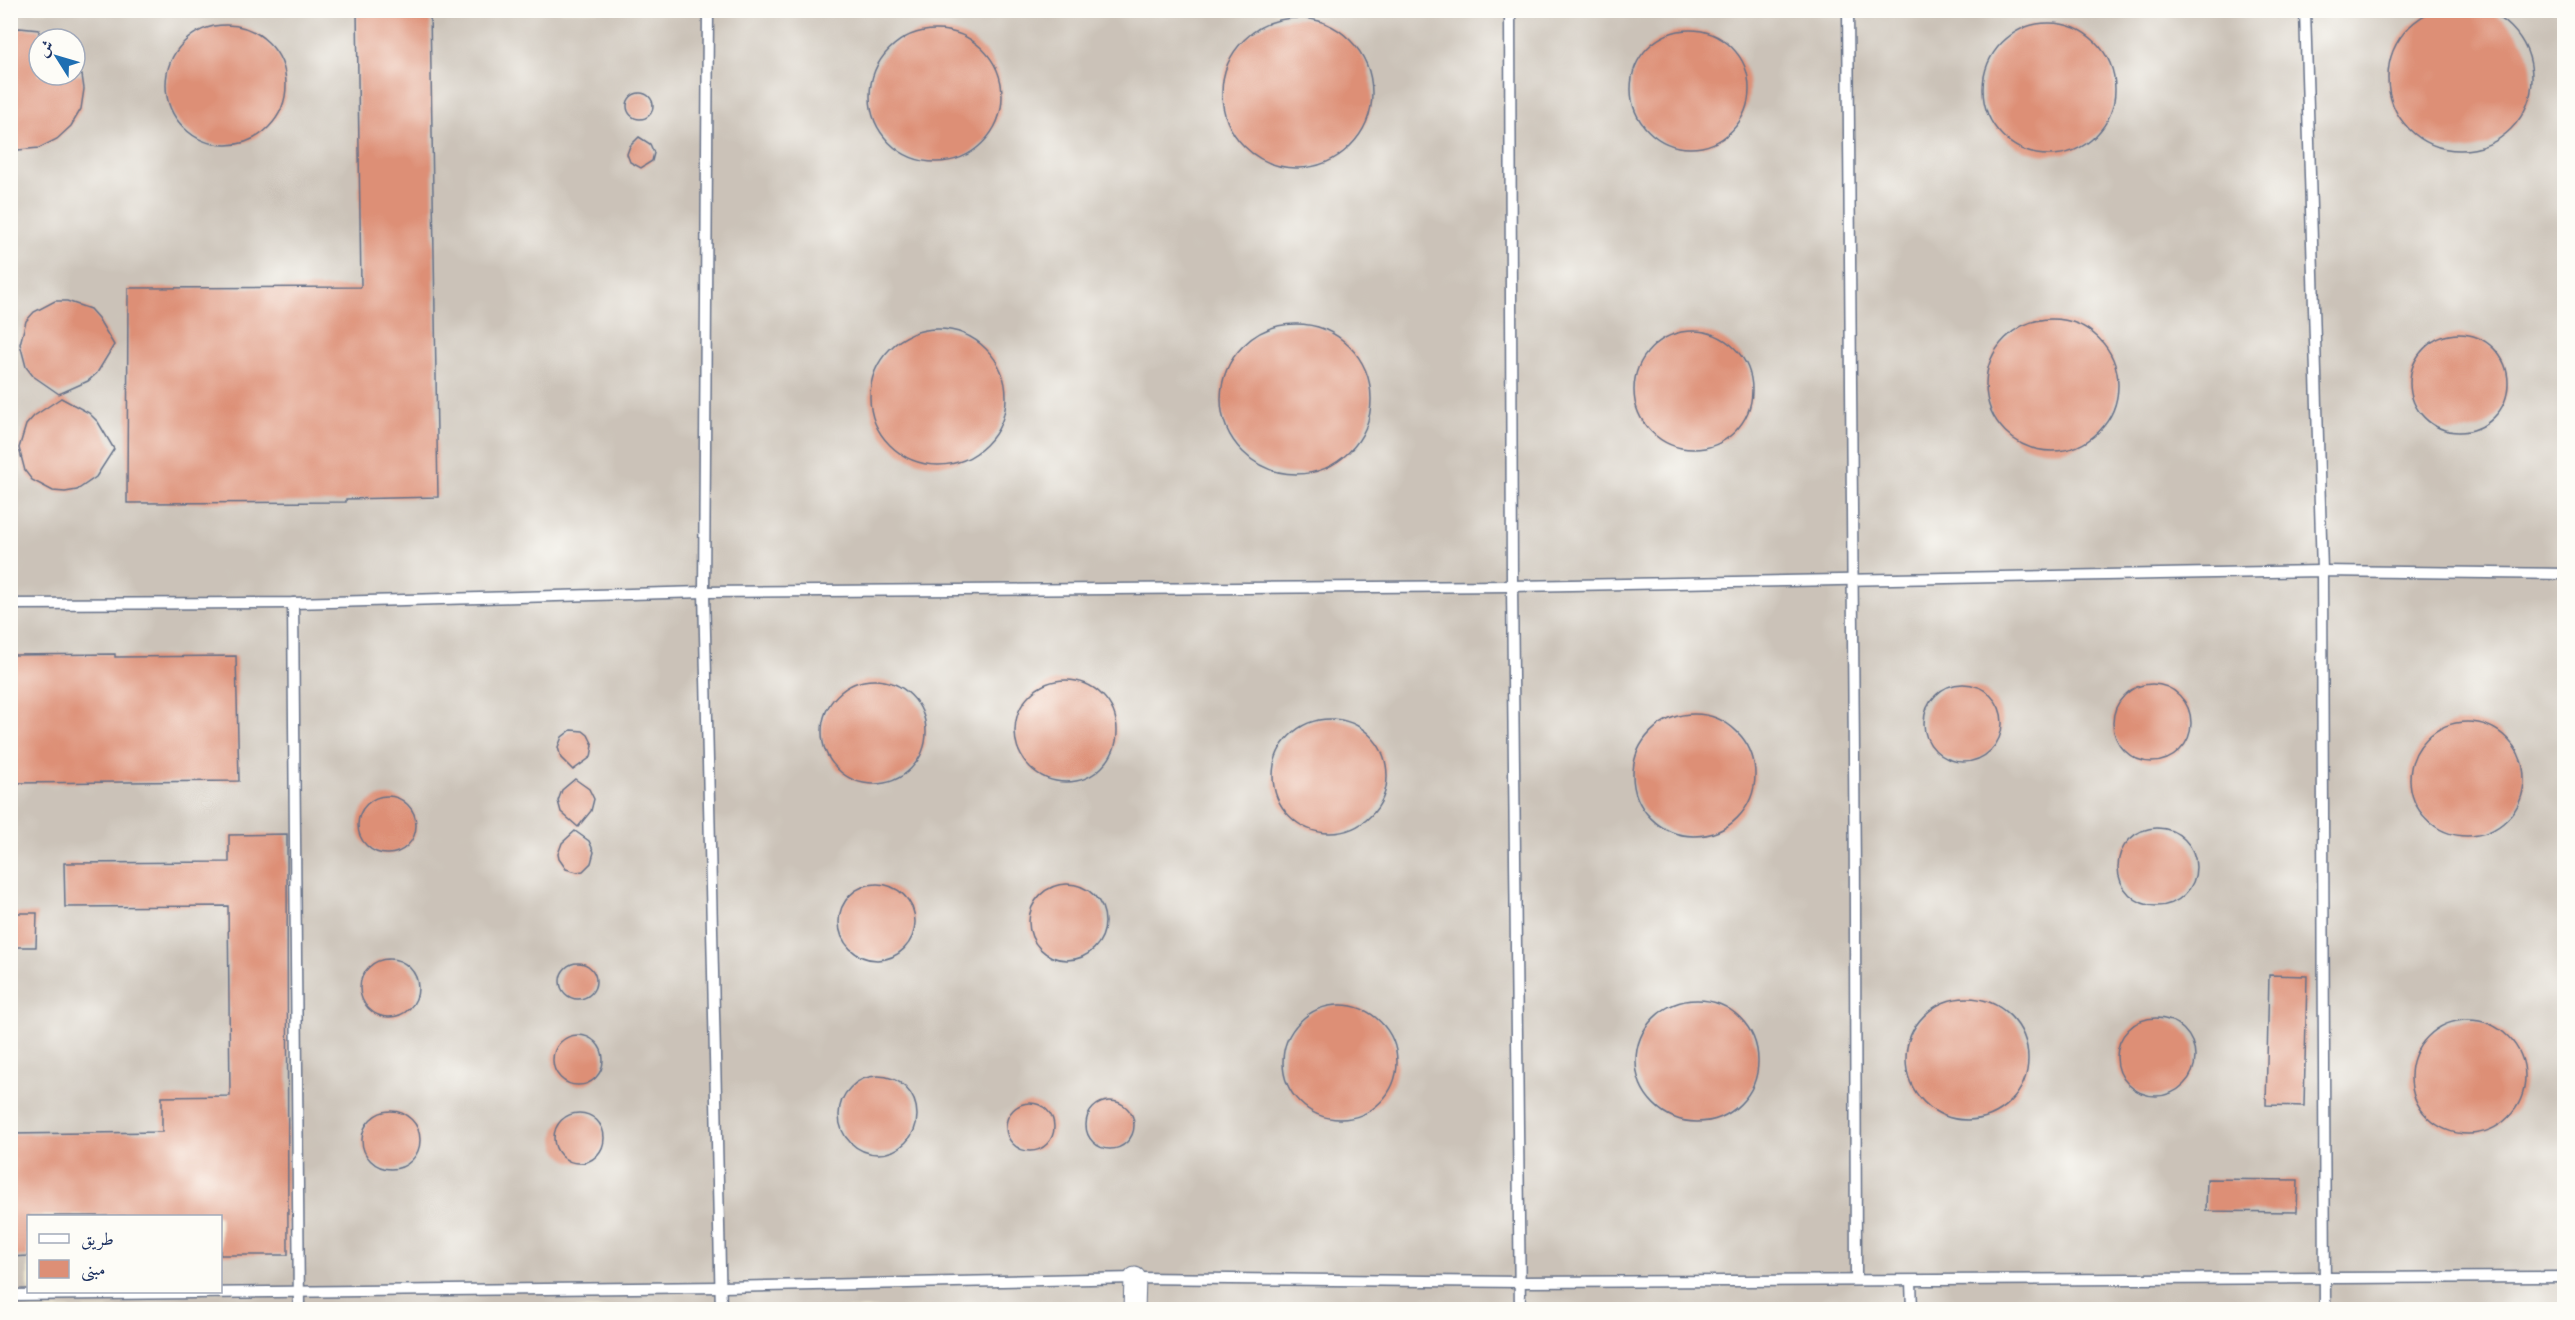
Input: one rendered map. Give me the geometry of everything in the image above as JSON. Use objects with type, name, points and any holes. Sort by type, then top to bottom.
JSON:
[{"type":"street","points":[[1134,1310],[1135,1278]]},
{"type":"lane","points":[[708,10],[704,592],[721,1310]]},
{"type":"lane","points":[[1510,10],[1512,586],[1520,1310]]},
{"type":"lane","points":[[1848,10],[1856,815],[1853,928],[1856,1280]]},
{"type":"lane","points":[[2305,10],[2322,571],[2325,1310]]},
{"type":"lane","points":[[10,604],[293,603],[704,592],[1512,586],[2322,571],[2565,574]]},
{"type":"lane","points":[[293,603],[299,1310]]},
{"type":"lane","points":[[10,1295],[720,1287],[1135,1278],[1520,1282],[2325,1280],[2565,1277]]},
{"type":"lane","points":[[1911,1281],[1912,1310]]},
{"type":"shaded area","points":[[11,11],[2564,11],[2564,1309],[11,1309]]},
{"type":"building","points":[[2460,6],[2487,12],[2500,18],[2511,27],[2520,38],[2526,51],[2532,78],[2526,105],[2520,118],[2511,129],[2500,138],[2487,144],[2460,150],[2433,144],[2420,138],[2409,129],[2400,118],[2394,105],[2388,78],[2394,51],[2400,38],[2409,27],[2420,18],[2433,12]]},
{"type":"building","points":[[357,10],[430,10],[438,497],[346,499],[346,502],[127,503],[128,288],[361,287]]},
{"type":"building","points":[[1297,18],[1326,24],[1350,40],[1366,64],[1372,93],[1366,122],[1350,146],[1326,162],[1297,168],[1268,162],[1244,146],[1228,122],[1222,93],[1228,64],[1244,40],[1268,24]]},
{"type":"building","points":[[2049,23],[2074,28],[2086,34],[2104,52],[2110,64],[2115,89],[2110,114],[2104,126],[2086,144],[2074,150],[2049,155],[2024,150],[2012,144],[1994,126],[1988,114],[1983,89],[1988,64],[1994,52],[2012,34],[2024,28]]},
{"type":"building","points":[[226,25],[249,29],[269,42],[282,62],[286,85],[282,108],[269,128],[249,141],[226,145],[203,141],[183,128],[170,108],[166,85],[170,62],[183,42],[203,29]]},
{"type":"building","points":[[27,29],[27,87],[84,87],[81,109],[71,126],[57,139],[39,148],[18,150],[10,148],[10,30]]},
{"type":"building","points":[[936,30],[961,35],[983,49],[997,71],[1002,96],[997,121],[983,143],[961,157],[936,162],[911,157],[889,143],[875,121],[870,96],[875,71],[889,49],[911,35]]},
{"type":"building","points":[[1690,30],[1713,34],[1732,47],[1745,66],[1749,89],[1745,112],[1732,131],[1713,144],[1690,148],[1667,144],[1648,131],[1635,112],[1631,89],[1635,66],[1648,47],[1667,34]]},
{"type":"building","points":[[640,93],[649,97],[653,106],[649,115],[640,119],[631,115],[627,106],[631,97]]},
{"type":"building","points":[[639,137],[650,144],[654,153],[652,161],[641,168],[630,162],[627,154],[630,146]]},
{"type":"building","points":[[55,301],[67,301],[90,309],[114,345],[97,373],[88,381],[59,394],[33,376],[26,367],[20,344],[26,321],[34,312]]},
{"type":"building","points":[[2052,319],[2077,324],[2089,330],[2107,348],[2113,360],[2118,385],[2113,410],[2107,422],[2089,440],[2077,446],[2052,451],[2027,446],[2015,440],[1997,422],[1991,410],[1986,385],[1991,360],[1997,348],[2015,330],[2027,324]]},
{"type":"building","points":[[1296,324],[1325,330],[1349,346],[1365,370],[1371,399],[1365,428],[1349,452],[1325,468],[1296,474],[1267,468],[1243,452],[1227,428],[1221,399],[1227,370],[1243,346],[1267,330]]},
{"type":"building","points":[[938,329],[964,334],[976,340],[986,349],[995,359],[1001,371],[1006,397],[1001,423],[995,435],[986,445],[976,454],[964,460],[938,465],[912,460],[900,454],[890,445],[881,435],[875,423],[870,397],[875,371],[881,359],[890,349],[900,340],[912,334]]},
{"type":"building","points":[[1693,331],[1716,336],[1735,348],[1747,367],[1752,390],[1747,413],[1735,432],[1716,444],[1693,449],[1670,444],[1651,432],[1639,413],[1634,390],[1639,367],[1651,348],[1670,336]]},
{"type":"building","points":[[2459,334],[2478,338],[2493,349],[2504,364],[2508,383],[2504,402],[2493,417],[2478,428],[2459,432],[2440,428],[2425,417],[2414,402],[2410,383],[2414,364],[2425,349],[2440,338]]},
{"type":"building","points":[[61,398],[89,413],[98,422],[114,449],[96,477],[77,490],[65,492],[53,491],[32,480],[25,471],[19,448],[26,425],[34,416]]},
{"type":"building","points":[[115,654],[115,657],[236,656],[239,781],[10,783],[10,655]]},
{"type":"building","points":[[874,680],[894,684],[903,689],[917,703],[922,712],[926,732],[922,752],[917,761],[903,775],[894,780],[874,784],[854,780],[845,775],[831,761],[826,752],[822,732],[826,712],[831,703],[845,689],[854,684]]},
{"type":"building","points":[[1066,680],[1086,683],[1095,688],[1109,702],[1114,711],[1117,731],[1114,751],[1109,760],[1095,774],[1086,779],[1066,782],[1046,779],[1037,774],[1023,760],[1018,751],[1015,731],[1018,711],[1023,702],[1037,688],[1046,683]]},
{"type":"building","points":[[1955,684],[1971,684],[1985,690],[1996,701],[2002,715],[2002,731],[1996,745],[1985,756],[1971,762],[1955,762],[1941,756],[1930,745],[1924,731],[1924,715],[1930,701],[1941,690]]},
{"type":"building","points":[[2144,684],[2160,684],[2174,690],[2185,701],[2191,715],[2191,731],[2185,745],[2174,756],[2160,762],[2144,762],[2130,756],[2119,745],[2113,731],[2113,715],[2119,701],[2130,690]]},
{"type":"building","points":[[1694,714],[1717,719],[1728,724],[1737,732],[1745,741],[1750,752],[1755,775],[1750,798],[1745,809],[1737,818],[1728,826],[1717,831],[1694,836],[1671,831],[1660,826],[1651,818],[1643,809],[1638,798],[1633,775],[1638,752],[1643,741],[1651,732],[1660,724],[1671,719]]},
{"type":"building","points":[[1330,719],[1352,723],[1370,736],[1383,754],[1387,776],[1383,798],[1370,816],[1352,829],[1330,833],[1308,829],[1290,816],[1277,798],[1273,776],[1277,754],[1290,736],[1308,723]]},
{"type":"building","points":[[2467,722],[2489,726],[2508,738],[2520,757],[2524,779],[2520,801],[2508,820],[2489,832],[2467,836],[2445,832],[2426,820],[2414,801],[2410,779],[2414,757],[2426,738],[2445,726]]},
{"type":"building","points":[[571,730],[583,731],[593,745],[591,757],[573,770],[561,758],[558,747],[562,737]]},
{"type":"building","points":[[575,779],[589,789],[594,799],[591,811],[578,827],[561,812],[558,801],[562,790]]},
{"type":"building","points":[[387,796],[403,801],[411,809],[416,825],[411,841],[403,849],[387,854],[371,849],[363,841],[358,825],[363,809],[371,801]]},
{"type":"building","points":[[2149,828],[2165,828],[2179,834],[2190,845],[2196,859],[2196,875],[2190,889],[2179,900],[2165,906],[2149,906],[2135,900],[2124,889],[2118,875],[2118,859],[2124,845],[2135,834]]},
{"type":"building","points":[[575,831],[589,841],[594,852],[591,863],[583,871],[577,872],[566,869],[558,854],[562,843]]},
{"type":"building","points":[[287,834],[288,1255],[222,1255],[222,1215],[27,1215],[27,1256],[10,1257],[10,1134],[162,1132],[162,1097],[230,1096],[228,906],[65,907],[64,863],[229,862],[229,835]]},
{"type":"building","points":[[870,884],[884,884],[898,890],[909,901],[913,907],[915,922],[913,937],[904,949],[892,958],[870,960],[856,954],[845,943],[839,929],[839,915],[845,901],[856,890]]},
{"type":"building","points":[[1075,884],[1088,890],[1099,901],[1105,914],[1103,937],[1088,954],[1075,960],[1059,960],[1046,954],[1031,937],[1029,914],[1035,901],[1052,886]]},
{"type":"building","points":[[10,913],[37,913],[36,947],[10,947]]},
{"type":"building","points":[[389,959],[405,964],[413,972],[418,988],[413,1004],[405,1012],[389,1017],[373,1012],[365,1004],[360,988],[365,972],[373,964]]},
{"type":"building","points":[[578,963],[591,968],[596,981],[591,994],[578,999],[565,994],[560,981],[565,968]]},
{"type":"building","points":[[2269,975],[2307,976],[2304,1106],[2266,1105]]},
{"type":"building","points":[[1967,998],[1990,1003],[2001,1008],[2010,1016],[2018,1025],[2023,1036],[2028,1059],[2023,1082],[2018,1093],[2010,1102],[2001,1110],[1990,1115],[1967,1120],[1944,1115],[1933,1110],[1924,1102],[1916,1093],[1911,1082],[1906,1059],[1911,1036],[1916,1025],[1924,1016],[1933,1008],[1944,1003]]},
{"type":"building","points":[[1697,1000],[1720,1005],[1731,1010],[1740,1018],[1748,1027],[1753,1038],[1758,1061],[1753,1084],[1748,1095],[1740,1104],[1731,1112],[1720,1117],[1697,1122],[1674,1117],[1663,1112],[1654,1104],[1646,1095],[1641,1084],[1636,1061],[1641,1038],[1646,1027],[1654,1018],[1663,1010],[1674,1005]]},
{"type":"building","points":[[1340,1005],[1362,1009],[1380,1022],[1393,1040],[1397,1062],[1393,1084],[1380,1102],[1362,1115],[1340,1119],[1318,1115],[1300,1102],[1287,1084],[1283,1062],[1287,1040],[1300,1022],[1318,1009]]},
{"type":"building","points":[[2148,1018],[2164,1018],[2178,1024],[2189,1035],[2195,1049],[2195,1065],[2189,1079],[2178,1090],[2164,1096],[2148,1096],[2134,1090],[2123,1079],[2117,1065],[2117,1049],[2123,1035],[2134,1024]]},
{"type":"building","points":[[2468,1020],[2490,1024],[2509,1036],[2521,1055],[2525,1077],[2521,1099],[2509,1118],[2490,1130],[2468,1134],[2446,1130],[2427,1118],[2415,1099],[2411,1077],[2415,1055],[2427,1036],[2446,1024]]},
{"type":"building","points":[[578,1035],[596,1042],[603,1060],[596,1078],[578,1085],[560,1078],[553,1060],[560,1042]]},
{"type":"building","points":[[878,1076],[893,1079],[905,1088],[914,1100],[917,1115],[914,1130],[905,1142],[893,1151],[878,1154],[863,1151],[851,1142],[842,1130],[839,1115],[842,1100],[851,1088],[863,1079]]},
{"type":"building","points":[[1110,1101],[1127,1108],[1134,1125],[1127,1142],[1110,1149],[1093,1142],[1086,1125],[1093,1108]]},
{"type":"building","points":[[1030,1103],[1047,1110],[1054,1127],[1047,1144],[1030,1151],[1013,1144],[1006,1127],[1013,1110]]},
{"type":"building","points":[[391,1111],[402,1113],[415,1124],[420,1140],[418,1151],[407,1164],[391,1169],[380,1167],[367,1156],[362,1140],[364,1129],[375,1116]]},
{"type":"building","points":[[579,1113],[593,1117],[600,1124],[604,1138],[600,1152],[593,1159],[579,1163],[565,1159],[558,1152],[554,1138],[558,1124],[565,1117]]},
{"type":"building","points":[[2207,1179],[2298,1180],[2297,1212],[2206,1211]]}]
